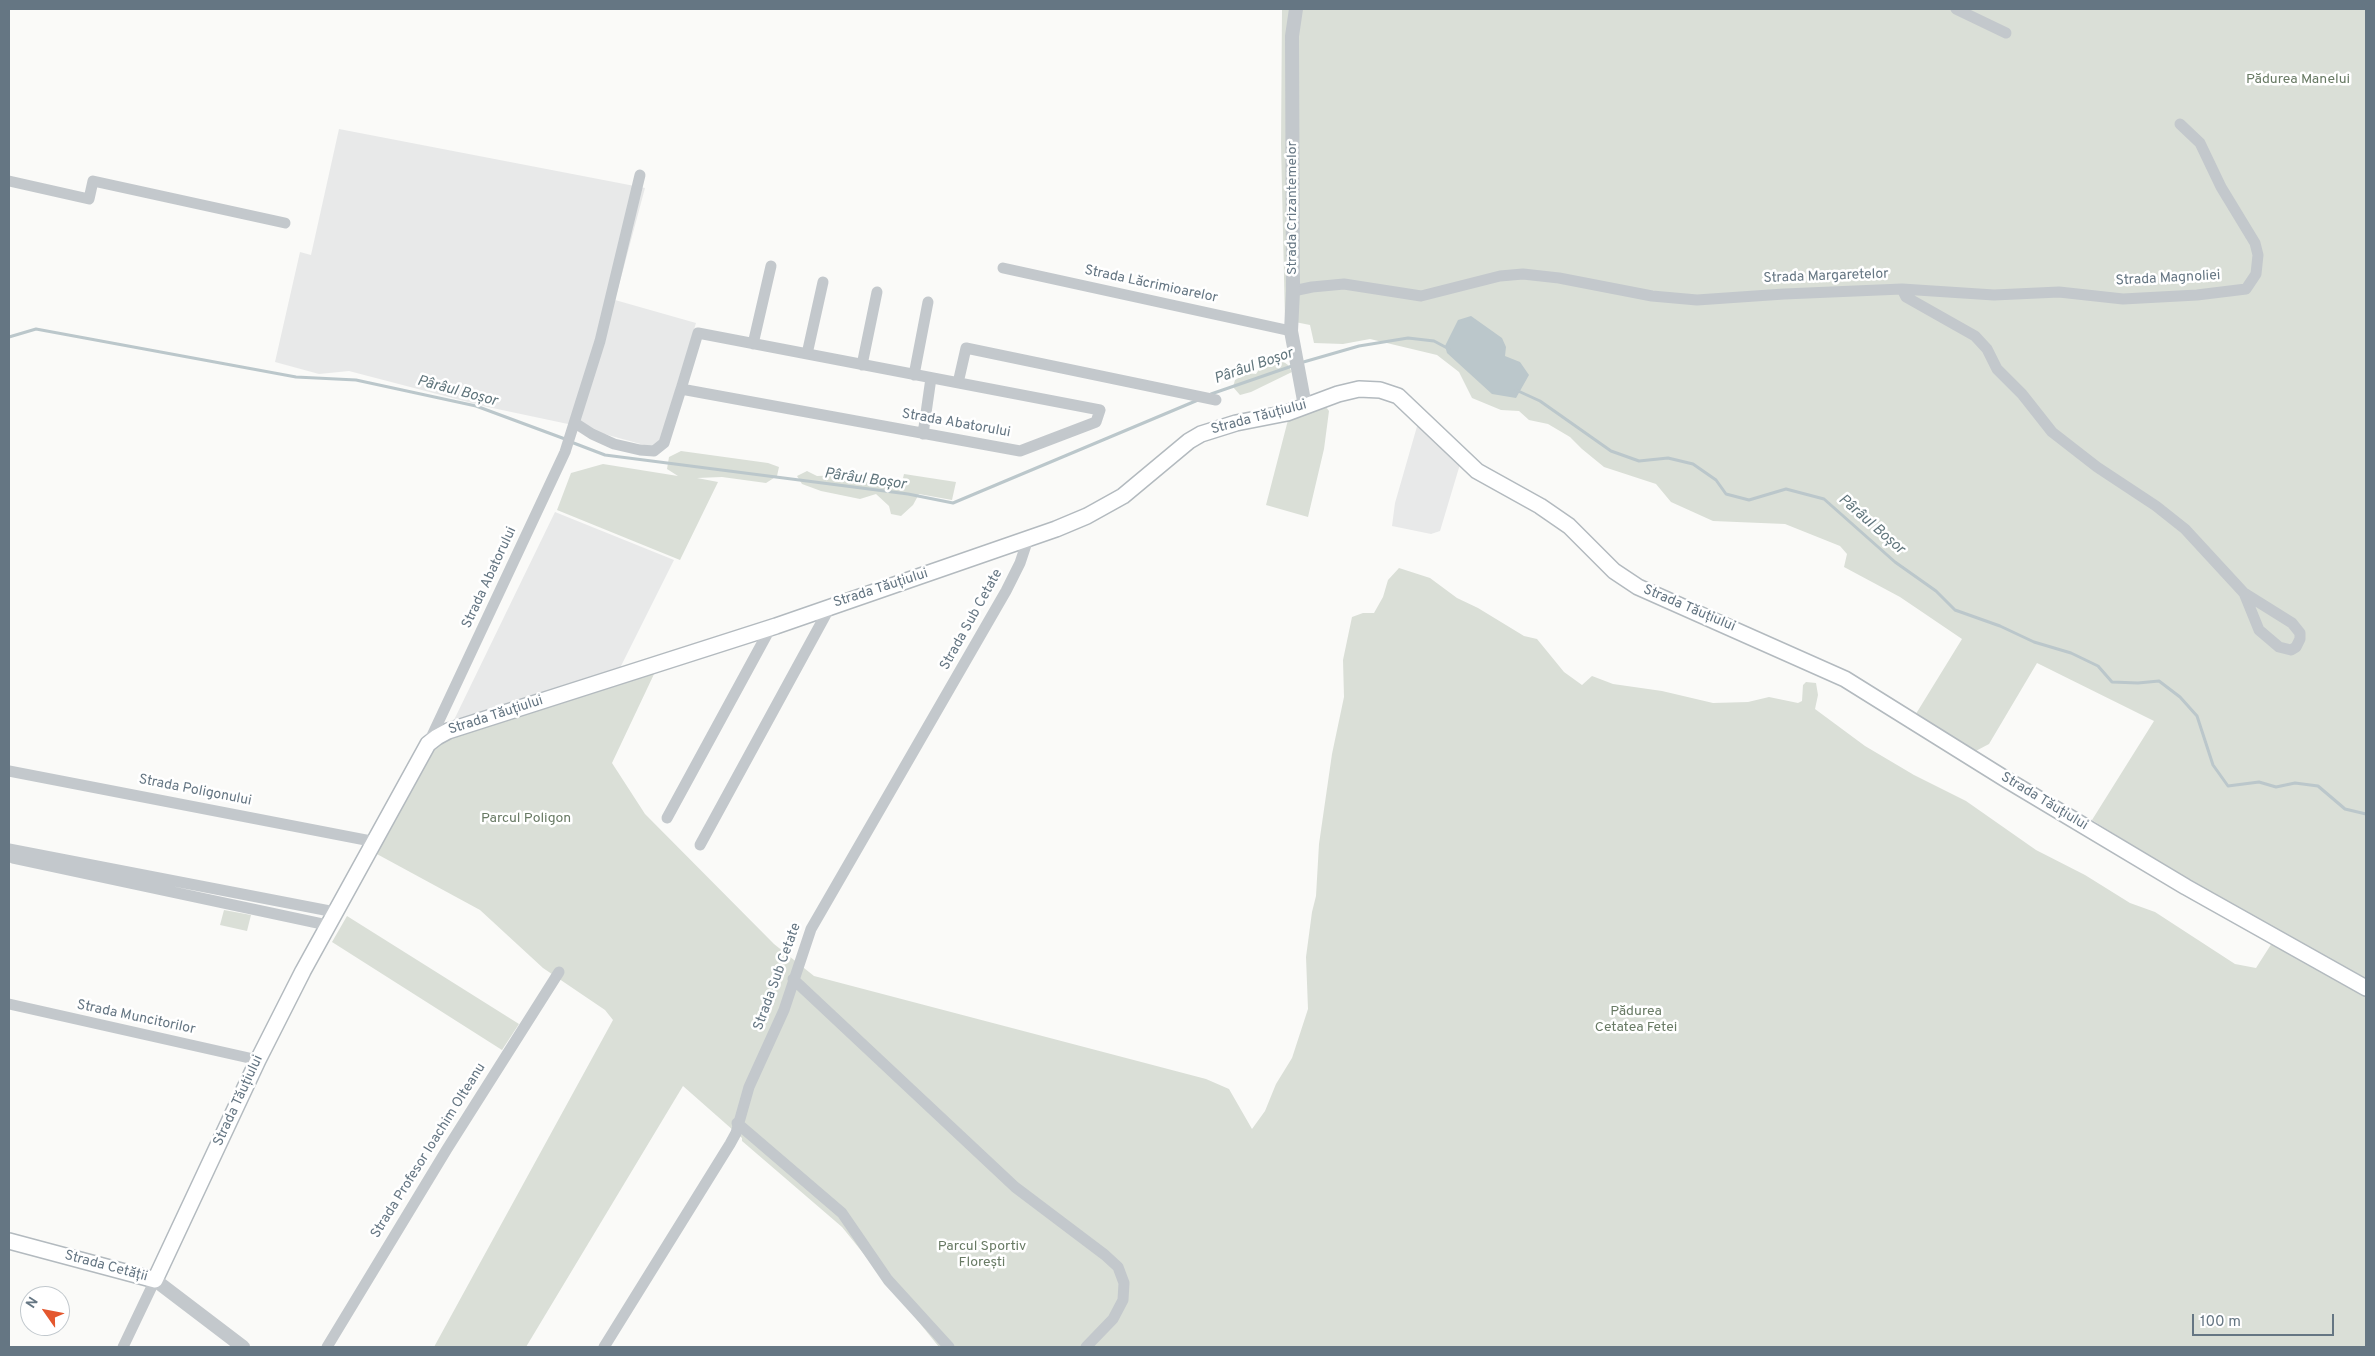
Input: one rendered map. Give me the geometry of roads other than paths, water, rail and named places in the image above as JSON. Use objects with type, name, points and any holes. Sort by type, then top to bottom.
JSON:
[{"type":"main road","name":"Strada Tăuțiului","points":[[155,1280],[258,1060],[327,925],[376,842],[428,744],[448,731],[771,627],[1064,526],[1107,506],[1144,481],[1172,455],[1200,434],[1301,403],[1359,389],[1391,392],[1477,471],[1540,506],[1569,526],[1614,571],[1638,587],[1759,638],[1846,679],[2014,784],[2178,882],[2366,988]]},
{"type":"main road","name":"Strada Cetății","points":[[9,1240],[155,1280]]},
{"type":"street","name":"Strada Crizantemelor","points":[[1296,9],[1292,36],[1292,331],[1301,403]]},
{"type":"street","points":[[1956,9],[2006,33]]},
{"type":"street","name":"Strada Magnoliei","points":[[1902,289],[1994,295],[2059,292],[2123,299],[2246,289],[2256,274],[2258,256],[2255,244],[2221,187],[2200,143],[2180,124]]},
{"type":"street","name":"Strada Abatorului","points":[[428,744],[565,452],[602,332],[640,175]]},
{"type":"street","points":[[9,181],[89,200],[93,181],[285,223]]},
{"type":"street","points":[[753,344],[771,266]]},
{"type":"street","name":"Strada Lăcrimioarelor","points":[[1003,268],[1292,331]]},
{"type":"street","name":"Strada Margaretelor","points":[[1293,291],[1344,284],[1421,296],[1500,276],[1523,274],[1559,278],[1652,296],[1697,300],[1902,289],[1906,297],[1976,336],[1987,349],[1997,369],[2022,394],[2052,432],[2097,467],[2156,506],[2185,529],[2244,594],[2292,623],[2300,633],[2300,639],[2296,647],[2291,650],[2279,647],[2258,630],[2244,594]]},
{"type":"street","points":[[808,354],[823,282]]},
{"type":"street","points":[[862,365],[877,292]]},
{"type":"street","points":[[914,375],[928,302]]},
{"type":"street","name":"Strada Abatorului","points":[[573,428],[614,444],[654,451],[664,443],[698,333],[1100,410],[1096,422],[1020,452],[681,389]]},
{"type":"street","points":[[958,383],[966,348],[1195,394],[1216,400]]},
{"type":"street","points":[[922,434],[931,378]]},
{"type":"street","name":"Strada Sub Cetate","points":[[604,1347],[736,1133],[737,1123],[749,1087],[784,1010],[792,979],[811,929],[1006,591],[1020,563],[1028,539]]},
{"type":"street","points":[[700,846],[831,606]]},
{"type":"street","points":[[667,818],[771,627]]},
{"type":"street","name":"Strada Poligonului","points":[[9,771],[376,842]]},
{"type":"street","points":[[9,849],[335,912]]},
{"type":"street","points":[[9,857],[327,925]]},
{"type":"street","name":"Strada Profesor Ioachim Olteanu","points":[[327,1347],[559,972]]},
{"type":"street","points":[[792,979],[1015,1187],[1105,1255],[1118,1267],[1124,1283],[1123,1300],[1113,1319],[1086,1347]]},
{"type":"street","name":"Strada Muncitorilor","points":[[9,1004],[258,1060]]},
{"type":"street","points":[[737,1123],[842,1213],[888,1280],[949,1347]]},
{"type":"street","points":[[123,1347],[155,1280]]},
{"type":"street","name":"Strada Cetății","points":[[155,1280],[243,1347]]},
{"type":"waterway","name":"Pârâul Boșor","points":[[9,337],[36,329],[296,377],[356,380],[476,406],[565,439]]},
{"type":"waterway","name":"Pârâul Boșor","points":[[1300,363],[1359,346],[1408,338],[1434,341],[1449,349]]},
{"type":"waterway","name":"Pârâul Boșor","points":[[1211,394],[1295,365]]},
{"type":"waterway","name":"Pârâul Boșor","points":[[1516,390],[1540,401],[1611,451],[1639,461],[1668,458],[1693,464],[1716,480],[1726,494],[1749,500],[1786,489],[1824,499],[1895,562],[1936,591],[1955,610],[2000,626],[2034,642],[2071,653],[2098,666],[2112,682],[2138,683],[2159,681],[2180,697],[2197,716],[2213,765],[2228,786],[2259,782],[2276,787],[2295,783],[2318,786],[2345,809],[2366,814]]},
{"type":"waterway","name":"Pârâul Boșor","points":[[571,442],[605,455],[908,494],[953,503],[1198,400]]},
{"type":"park label","name":"Pădurea Manelui","points":[[2298,80]]},
{"type":"park label","name":"Parcul Poligon","points":[[526,819]]},
{"type":"park label","name":"Pădurea Cetatea Fetei","points":[[1636,1020]]},
{"type":"park label","name":"Parcul Sportiv Florești","points":[[982,1256]]}]
